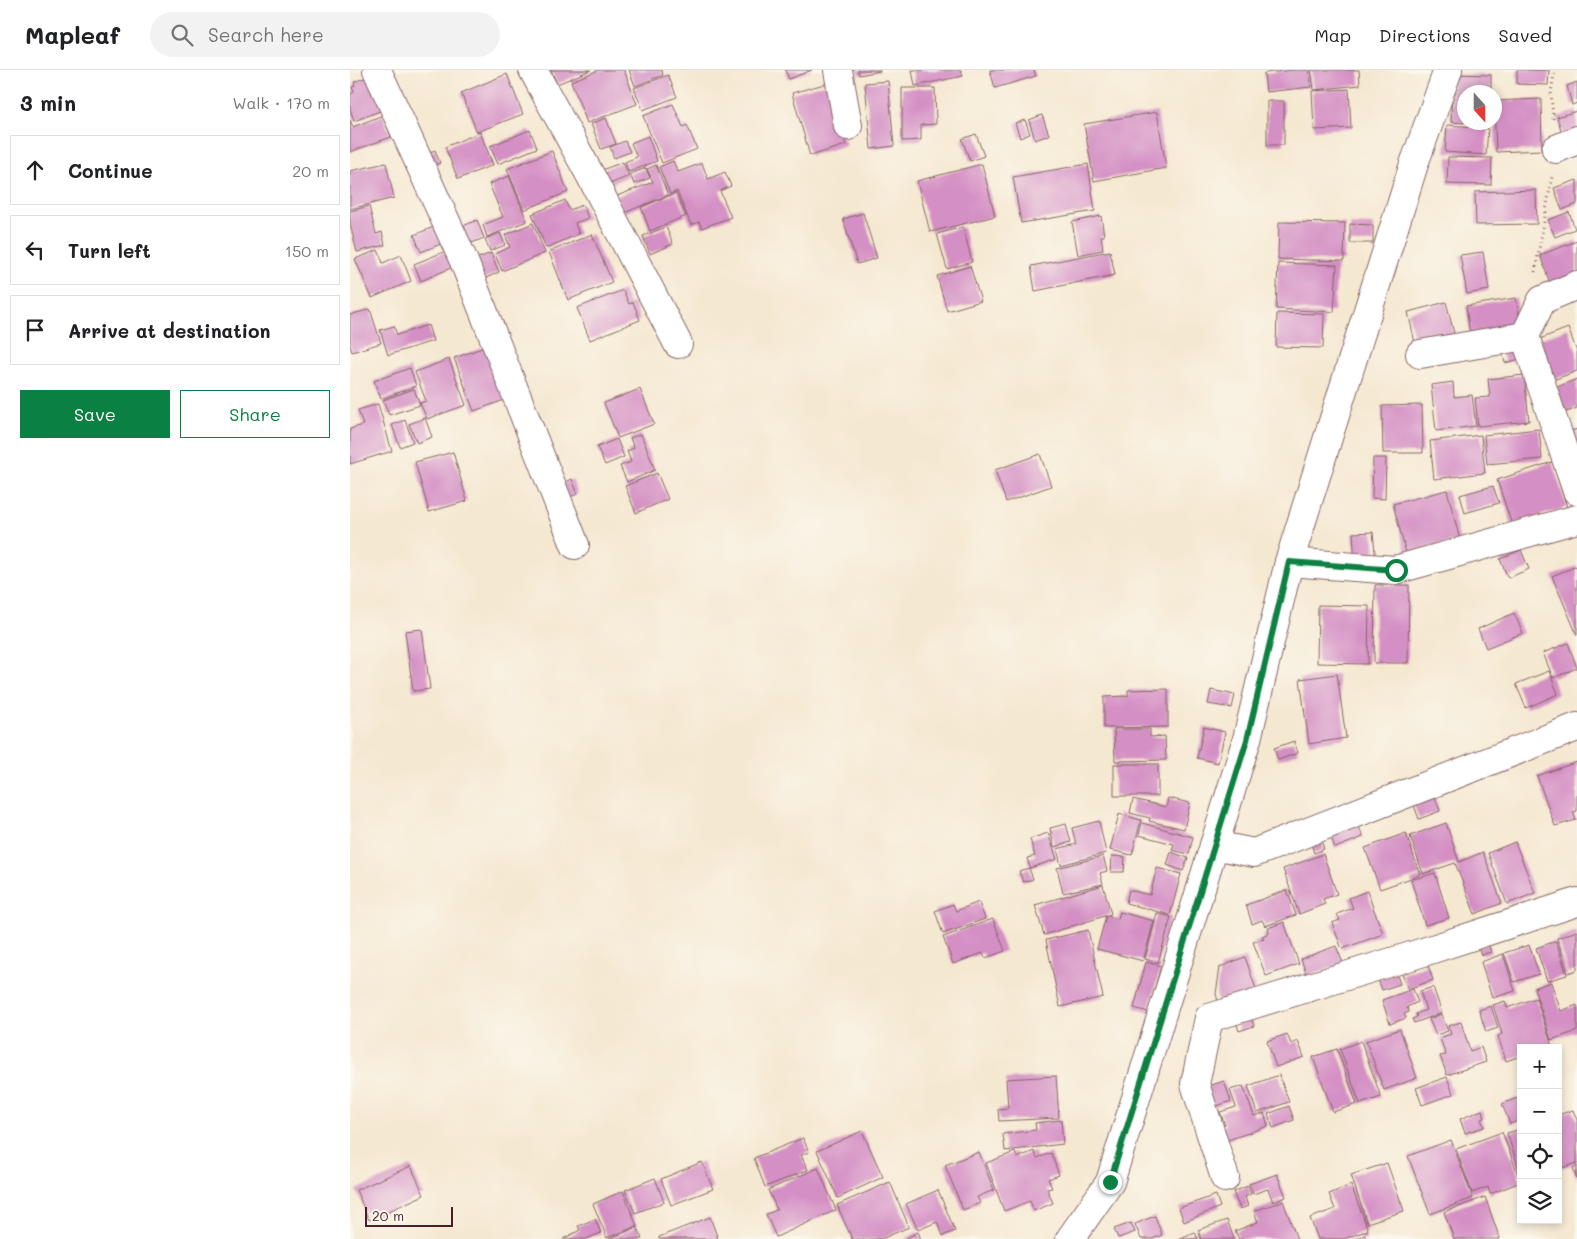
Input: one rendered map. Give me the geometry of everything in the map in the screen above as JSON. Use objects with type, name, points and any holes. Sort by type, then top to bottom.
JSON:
[{"type":"street","points":[[377,70],[463,259],[575,545]]},
{"type":"street","points":[[533,70],[594,182],[678,344]]},
{"type":"street","points":[[838,70],[848,126]]},
{"type":"street","points":[[1070,1239],[1110,1182],[1247,740],[1289,562],[1414,164],[1448,70]]},
{"type":"street","points":[[1577,285],[1542,300],[1525,336],[1577,490]]},
{"type":"street","points":[[1420,354],[1525,336]]},
{"type":"street","points":[[1289,562],[1396,570],[1577,519]]},
{"type":"street","points":[[1214,845],[1254,853],[1577,727]]},
{"type":"street","points":[[1226,1178],[1195,1084],[1209,1018],[1408,957],[1577,902]]},
{"type":"path","points":[[1542,300],[1533,287],[1567,145],[1551,92],[1555,70]]},
{"type":"building","points":[[551,70],[591,70],[557,84]]},
{"type":"building","points":[[599,70],[624,70],[637,104],[587,123],[571,81]]},
{"type":"building","points":[[629,70],[662,70],[663,75],[635,86]]},
{"type":"building","points":[[785,70],[812,70],[789,79]]},
{"type":"building","points":[[858,70],[880,70],[880,71],[859,75]]},
{"type":"building","points":[[912,70],[961,70],[963,76],[915,86]]},
{"type":"building","points":[[990,70],[1034,70],[1036,76],[995,88]]},
{"type":"building","points":[[1309,70],[1311,87],[1266,92],[1264,73]]},
{"type":"building","points":[[1311,70],[1359,70],[1360,85],[1314,90]]},
{"type":"building","points":[[1517,70],[1549,70],[1548,85],[1517,84]]},
{"type":"building","points":[[507,74],[523,114],[477,132],[461,93]]},
{"type":"building","points":[[1452,74],[1491,75],[1491,85],[1457,85],[1457,122],[1451,122]]},
{"type":"building","points":[[372,75],[385,109],[354,121],[350,109],[350,94],[354,92],[352,87],[355,86],[354,82]]},
{"type":"building","points":[[668,75],[677,97],[643,110],[634,88]]},
{"type":"building","points":[[888,81],[894,146],[871,149],[865,83]]},
{"type":"building","points":[[1577,82],[1577,103],[1572,105],[1567,86]]},
{"type":"building","points":[[828,83],[846,145],[810,156],[792,93]]},
{"type":"building","points":[[902,88],[935,88],[936,124],[921,125],[921,140],[902,141]]},
{"type":"building","points":[[1349,89],[1351,128],[1314,130],[1312,91]]},
{"type":"building","points":[[1541,99],[1542,150],[1496,152],[1495,130],[1502,130],[1502,101]]},
{"type":"building","points":[[1267,101],[1284,101],[1284,145],[1267,145]]},
{"type":"building","points":[[673,104],[683,127],[687,125],[697,149],[662,163],[643,116]]},
{"type":"building","points":[[1577,111],[1577,132],[1563,136],[1557,117]]},
{"type":"building","points":[[1157,112],[1166,168],[1094,181],[1084,124]]},
{"type":"building","points":[[383,115],[391,137],[350,152],[350,120],[353,127]]},
{"type":"building","points":[[1042,115],[1049,135],[1035,140],[1029,120]]},
{"type":"building","points":[[606,118],[616,144],[601,149],[591,124]]},
{"type":"building","points":[[1025,120],[1030,134],[1020,138],[1015,123]]},
{"type":"building","points":[[1447,125],[1457,126],[1457,130],[1488,130],[1486,155],[1445,152]]},
{"type":"building","points":[[530,130],[537,148],[498,164],[490,146]]},
{"type":"building","points":[[480,132],[493,165],[458,179],[445,147]]},
{"type":"building","points":[[976,134],[984,156],[970,161],[962,139]]},
{"type":"building","points":[[648,136],[657,161],[629,172],[625,162],[637,157],[631,143]]},
{"type":"building","points":[[625,141],[630,152],[614,158],[610,147]]},
{"type":"building","points":[[435,150],[440,163],[430,167],[425,154]]},
{"type":"building","points":[[552,151],[568,192],[524,210],[507,169]]},
{"type":"building","points":[[1448,157],[1492,158],[1491,185],[1447,184]]},
{"type":"building","points":[[673,161],[678,172],[702,163],[708,179],[725,172],[731,186],[720,191],[731,217],[702,228],[699,222],[691,225],[677,191],[670,194],[659,167]]},
{"type":"building","points":[[623,162],[629,176],[605,186],[599,171]]},
{"type":"building","points":[[386,163],[394,198],[350,209],[350,171]]},
{"type":"building","points":[[982,164],[995,216],[930,232],[917,181]]},
{"type":"building","points":[[1088,164],[1095,211],[1021,223],[1013,177]]},
{"type":"building","points":[[656,165],[668,195],[624,213],[617,196],[653,182],[647,169]]},
{"type":"building","points":[[646,168],[650,178],[634,184],[630,174]]},
{"type":"building","points":[[509,176],[527,221],[487,237],[483,225],[503,217],[489,184]]},
{"type":"building","points":[[1577,180],[1577,204],[1562,210],[1554,188]]},
{"type":"building","points":[[1536,190],[1537,224],[1476,225],[1475,192]]},
{"type":"building","points":[[676,193],[686,216],[650,231],[641,207]]},
{"type":"building","points":[[565,200],[569,210],[583,205],[588,218],[575,223],[579,234],[546,248],[532,214]]},
{"type":"building","points":[[369,206],[376,234],[382,232],[385,245],[357,252],[350,224],[350,211]]},
{"type":"building","points":[[1569,212],[1575,229],[1555,237],[1548,220]]},
{"type":"building","points":[[863,213],[877,258],[857,264],[843,219]]},
{"type":"building","points":[[1101,216],[1104,236],[1101,236],[1103,250],[1078,255],[1072,222]]},
{"type":"building","points":[[477,220],[484,238],[464,246],[456,229]]},
{"type":"building","points":[[1279,222],[1345,223],[1344,261],[1278,259]]},
{"type":"building","points":[[533,223],[545,253],[502,271],[495,254],[510,247],[505,235]]},
{"type":"building","points":[[1350,224],[1373,225],[1373,243],[1350,243]]},
{"type":"building","points":[[436,226],[443,243],[421,252],[414,235]]},
{"type":"building","points":[[666,227],[673,244],[650,254],[643,236]]},
{"type":"building","points":[[963,227],[972,262],[947,269],[937,234]]},
{"type":"building","points":[[500,233],[505,245],[490,251],[485,239]]},
{"type":"building","points":[[592,234],[612,282],[568,300],[549,252]]},
{"type":"building","points":[[1577,241],[1577,280],[1551,286],[1540,255]]},
{"type":"building","points":[[378,250],[383,263],[401,255],[411,281],[372,298],[355,259]]},
{"type":"building","points":[[446,251],[453,267],[421,281],[414,264]]},
{"type":"building","points":[[1110,251],[1115,275],[1035,291],[1031,266]]},
{"type":"building","points":[[1483,252],[1489,290],[1467,294],[1460,255]]},
{"type":"building","points":[[491,253],[499,272],[484,279],[476,259]]},
{"type":"building","points":[[1278,263],[1337,265],[1334,312],[1276,309]]},
{"type":"building","points":[[970,266],[981,301],[947,311],[937,276]]},
{"type":"building","points":[[623,290],[629,304],[633,302],[640,320],[590,340],[577,308]]},
{"type":"building","points":[[1516,298],[1521,327],[1470,335],[1466,306]]},
{"type":"building","points":[[1446,302],[1455,337],[1416,347],[1408,312]]},
{"type":"building","points":[[370,309],[381,343],[352,352],[350,345],[350,315]]},
{"type":"building","points":[[1277,313],[1324,314],[1323,348],[1276,347]]},
{"type":"building","points":[[428,325],[433,341],[388,355],[380,330],[394,326],[397,335]]},
{"type":"building","points":[[1568,328],[1577,352],[1577,371],[1548,382],[1532,342]]},
{"type":"building","points":[[1521,343],[1524,358],[1505,363],[1501,348]]},
{"type":"building","points":[[490,345],[510,398],[474,411],[454,358]]},
{"type":"building","points":[[449,359],[466,405],[427,419],[420,403],[426,401],[415,372]]},
{"type":"building","points":[[410,368],[416,386],[381,399],[374,381]]},
{"type":"building","points":[[1524,375],[1529,421],[1478,426],[1475,398],[1490,397],[1488,379]]},
{"type":"building","points":[[1577,379],[1577,408],[1556,416],[1547,391]]},
{"type":"building","points":[[1453,382],[1454,397],[1472,395],[1476,426],[1436,431],[1431,385]]},
{"type":"building","points":[[414,389],[420,405],[389,415],[383,400]]},
{"type":"building","points":[[640,389],[654,424],[618,438],[604,403]]},
{"type":"building","points":[[378,404],[392,451],[350,464],[350,429],[363,425],[358,410]]},
{"type":"building","points":[[1422,405],[1423,453],[1383,453],[1382,406]]},
{"type":"building","points":[[425,418],[432,437],[417,443],[409,424]]},
{"type":"building","points":[[405,420],[413,442],[400,447],[392,425]]},
{"type":"building","points":[[1539,429],[1542,459],[1487,464],[1484,435]]},
{"type":"building","points":[[1577,429],[1577,464],[1565,434]]},
{"type":"building","points":[[641,434],[655,470],[627,482],[620,466],[631,462],[627,451],[634,448],[630,438]]},
{"type":"building","points":[[1481,435],[1485,473],[1434,479],[1430,441]]},
{"type":"building","points":[[617,439],[624,457],[605,465],[597,447]]},
{"type":"building","points":[[453,452],[467,501],[429,512],[415,462]]},
{"type":"building","points":[[1040,454],[1051,486],[1006,502],[995,470]]},
{"type":"building","points":[[1373,458],[1386,458],[1385,499],[1372,498]]},
{"type":"building","points":[[1552,462],[1567,507],[1512,525],[1497,480]]},
{"type":"building","points":[[657,473],[668,499],[636,513],[625,486]]},
{"type":"building","points":[[572,479],[578,494],[567,498],[562,484]]},
{"type":"building","points":[[1493,486],[1499,503],[1465,513],[1460,495]]},
{"type":"building","points":[[1447,490],[1460,540],[1406,553],[1393,504]]},
{"type":"building","points":[[1373,532],[1376,562],[1355,564],[1353,533]]},
{"type":"building","points":[[1521,550],[1529,569],[1508,578],[1500,559]]},
{"type":"building","points":[[1577,566],[1577,635],[1552,576]]},
{"type":"building","points":[[1375,585],[1409,585],[1408,663],[1374,663]]},
{"type":"building","points":[[1318,605],[1369,606],[1368,664],[1317,663]]},
{"type":"building","points":[[1514,613],[1523,633],[1486,648],[1478,629]]},
{"type":"building","points":[[422,629],[430,689],[413,691],[405,631]]},
{"type":"building","points":[[1568,643],[1577,668],[1553,678],[1543,653]]},
{"type":"building","points":[[1549,671],[1558,694],[1526,708],[1516,684]]},
{"type":"building","points":[[1337,674],[1346,738],[1309,744],[1300,679]]},
{"type":"building","points":[[1168,689],[1168,727],[1104,728],[1104,697],[1128,696],[1128,690]]},
{"type":"building","points":[[1211,690],[1235,695],[1232,708],[1208,704]]},
{"type":"building","points":[[1204,727],[1225,732],[1218,763],[1197,758]]},
{"type":"building","points":[[1114,729],[1150,729],[1150,737],[1165,736],[1166,760],[1115,761]]},
{"type":"building","points":[[1294,741],[1298,753],[1278,760],[1274,748]]},
{"type":"building","points":[[1577,762],[1577,811],[1573,812],[1576,820],[1555,826],[1537,776]]},
{"type":"building","points":[[1114,764],[1158,764],[1158,796],[1114,796]]},
{"type":"building","points":[[1434,795],[1440,811],[1419,819],[1413,803]]},
{"type":"building","points":[[1168,798],[1190,803],[1184,829],[1149,821],[1150,818],[1130,813],[1133,799],[1166,807]]},
{"type":"building","points":[[1119,814],[1141,820],[1132,855],[1110,850]]},
{"type":"building","points":[[1356,819],[1363,837],[1335,848],[1328,829]]},
{"type":"building","points":[[1099,821],[1106,853],[1061,865],[1057,849],[1076,844],[1072,828]]},
{"type":"building","points":[[1142,823],[1193,837],[1189,854],[1172,850],[1174,844],[1139,835]]},
{"type":"building","points":[[1446,823],[1459,862],[1483,852],[1502,903],[1475,914],[1455,863],[1423,874],[1410,836]]},
{"type":"building","points":[[1066,824],[1071,842],[1054,847],[1050,828]]},
{"type":"building","points":[[1048,833],[1057,859],[1030,868],[1027,858],[1035,856],[1030,839]]},
{"type":"building","points":[[1406,833],[1420,875],[1380,889],[1365,848]]},
{"type":"building","points":[[1319,834],[1324,849],[1314,853],[1309,837]]},
{"type":"building","points":[[1515,842],[1535,893],[1507,904],[1488,853]]},
{"type":"building","points":[[1171,852],[1188,858],[1183,871],[1167,865]]},
{"type":"building","points":[[1323,854],[1337,894],[1323,899],[1325,904],[1299,914],[1283,869]]},
{"type":"building","points":[[1103,856],[1107,871],[1100,873],[1103,884],[1063,893],[1057,868]]},
{"type":"building","points":[[1112,856],[1125,857],[1124,872],[1111,872]]},
{"type":"building","points":[[1029,868],[1033,879],[1023,882],[1019,871]]},
{"type":"building","points":[[1157,868],[1181,874],[1170,915],[1126,903],[1129,890],[1150,895]]},
{"type":"building","points":[[1435,873],[1449,918],[1425,925],[1411,880]]},
{"type":"building","points":[[1103,885],[1111,914],[1044,935],[1035,905]]},
{"type":"building","points":[[1287,890],[1296,915],[1265,926],[1262,920],[1252,924],[1246,905]]},
{"type":"building","points":[[1367,891],[1383,934],[1342,949],[1332,923],[1340,920],[1337,914],[1353,908],[1349,898]]},
{"type":"building","points":[[979,902],[985,919],[943,934],[935,911],[953,904],[956,911]]},
{"type":"building","points":[[1120,912],[1154,921],[1143,961],[1097,949],[1106,916],[1118,919]]},
{"type":"building","points":[[1157,913],[1171,917],[1158,963],[1145,959]]},
{"type":"building","points":[[993,919],[1005,951],[985,958],[983,953],[953,964],[943,937]]},
{"type":"building","points":[[1284,922],[1299,964],[1266,976],[1253,942],[1264,939],[1262,936],[1269,933],[1268,928]]},
{"type":"building","points":[[1088,930],[1103,997],[1060,1007],[1046,940]]},
{"type":"building","points":[[1577,931],[1577,970],[1568,973],[1557,938]]},
{"type":"building","points":[[1556,941],[1567,975],[1547,981],[1536,948]]},
{"type":"building","points":[[1488,944],[1491,952],[1481,955],[1478,947]]},
{"type":"building","points":[[1529,945],[1539,974],[1514,982],[1504,953]]},
{"type":"building","points":[[1336,946],[1343,963],[1307,976],[1301,959]]},
{"type":"building","points":[[1503,954],[1515,991],[1492,998],[1481,962]]},
{"type":"building","points":[[1245,957],[1257,992],[1219,1005],[1216,994],[1220,967]]},
{"type":"building","points":[[1146,962],[1161,966],[1148,1012],[1134,1008]]},
{"type":"building","points":[[1428,965],[1433,980],[1408,989],[1402,974]]},
{"type":"building","points":[[1396,973],[1400,984],[1382,990],[1378,979]]},
{"type":"building","points":[[1551,982],[1561,1011],[1577,1005],[1577,1031],[1551,1040],[1534,988]]},
{"type":"building","points":[[1433,987],[1442,1013],[1414,1023],[1412,1019],[1417,1017],[1416,1014],[1426,1010],[1420,991]]},
{"type":"building","points":[[1413,989],[1418,1002],[1407,1007],[1409,1012],[1404,1014],[1406,1018],[1390,1024],[1382,1000]]},
{"type":"building","points":[[1536,998],[1551,1044],[1517,1044],[1517,1057],[1506,1061],[1498,1036],[1502,1034],[1493,1005],[1505,1001],[1507,1008]]},
{"type":"building","points":[[1491,1006],[1498,1028],[1486,1032],[1479,1010]]},
{"type":"building","points":[[1250,1014],[1254,1026],[1239,1031],[1235,1019]]},
{"type":"building","points":[[1441,1014],[1448,1031],[1436,1035],[1429,1019]]},
{"type":"building","points":[[1461,1022],[1470,1051],[1481,1047],[1486,1062],[1447,1075],[1440,1056],[1446,1055],[1440,1038],[1451,1034],[1448,1026]]},
{"type":"building","points":[[1400,1029],[1417,1078],[1384,1090],[1366,1041]]},
{"type":"building","points":[[1287,1034],[1291,1044],[1298,1041],[1304,1057],[1276,1067],[1267,1041]]},
{"type":"building","points":[[1361,1041],[1381,1097],[1360,1104],[1340,1049]]},
{"type":"building","points":[[1337,1049],[1357,1104],[1333,1112],[1313,1057]]},
{"type":"building","points":[[1279,1075],[1289,1102],[1257,1113],[1248,1086]]},
{"type":"building","points":[[1056,1076],[1059,1118],[999,1121],[998,1109],[1008,1108],[1006,1079]]},
{"type":"building","points":[[1447,1077],[1453,1094],[1422,1105],[1416,1088]]},
{"type":"building","points":[[1224,1081],[1231,1101],[1214,1107],[1206,1087]]},
{"type":"building","points":[[1243,1086],[1254,1116],[1264,1113],[1268,1126],[1225,1141],[1220,1127],[1225,1125],[1220,1112],[1236,1107],[1230,1090]]},
{"type":"building","points":[[1517,1098],[1517,1121],[1510,1124],[1502,1104]]},
{"type":"building","points":[[1289,1106],[1294,1120],[1273,1128],[1268,1114]]},
{"type":"building","points":[[1482,1110],[1485,1118],[1481,1119],[1484,1127],[1465,1133],[1460,1119]]},
{"type":"building","points":[[1573,1110],[1577,1120],[1577,1163],[1562,1168],[1562,1134],[1562,1114]]},
{"type":"building","points":[[1061,1120],[1063,1144],[1005,1151],[1003,1134],[1036,1130],[1035,1123]]},
{"type":"building","points":[[1517,1130],[1517,1164],[1507,1133]]},
{"type":"building","points":[[862,1131],[883,1177],[838,1198],[817,1151]]},
{"type":"building","points":[[1502,1132],[1517,1171],[1517,1184],[1490,1194],[1488,1187],[1472,1193],[1456,1149]]},
{"type":"building","points":[[803,1138],[809,1152],[801,1155],[808,1170],[765,1187],[754,1158]]},
{"type":"building","points":[[1451,1140],[1473,1198],[1430,1214],[1408,1156]]},
{"type":"building","points":[[1034,1151],[1037,1158],[1051,1153],[1059,1175],[1048,1179],[1052,1188],[1047,1189],[1053,1203],[1034,1211],[1030,1201],[1004,1211],[986,1163],[1015,1152],[1017,1158]]},
{"type":"building","points":[[979,1152],[994,1190],[977,1197],[980,1203],[963,1210],[945,1165]]},
{"type":"building","points":[[702,1162],[713,1189],[671,1205],[661,1179]]},
{"type":"building","points":[[1387,1163],[1404,1211],[1367,1223],[1351,1175]]},
{"type":"building","points":[[411,1166],[424,1195],[369,1220],[356,1190]]},
{"type":"building","points":[[1577,1166],[1577,1179],[1573,1168]]},
{"type":"building","points":[[818,1168],[836,1210],[776,1237],[766,1214],[777,1210],[768,1190]]},
{"type":"building","points":[[1277,1174],[1286,1197],[1273,1202],[1268,1189],[1253,1194],[1249,1184]]},
{"type":"building","points":[[655,1178],[664,1202],[635,1213],[625,1190]]},
{"type":"building","points":[[890,1182],[909,1227],[881,1239],[852,1239],[837,1205]]},
{"type":"building","points":[[1351,1185],[1368,1230],[1344,1239],[1318,1239],[1310,1218],[1335,1209],[1329,1194]]},
{"type":"building","points":[[1248,1186],[1251,1194],[1245,1197],[1248,1206],[1240,1209],[1233,1192]]},
{"type":"building","points":[[938,1190],[955,1231],[943,1236],[937,1222],[918,1230],[906,1204]]},
{"type":"building","points":[[623,1191],[637,1226],[607,1238],[593,1204]]},
{"type":"building","points":[[1216,1195],[1220,1207],[1184,1222],[1179,1208]]},
{"type":"building","points":[[1485,1197],[1500,1239],[1454,1239],[1444,1212]]},
{"type":"building","points":[[1283,1201],[1297,1239],[1239,1239],[1235,1231],[1258,1222],[1254,1211]]},
{"type":"building","points":[[1155,1216],[1162,1235],[1152,1239],[1141,1239],[1135,1224]]},
{"type":"building","points":[[710,1217],[718,1239],[659,1239],[659,1237]]},
{"type":"building","points":[[595,1219],[601,1233],[586,1239],[563,1239],[580,1230],[578,1226]]},
{"type":"building","points":[[1227,1220],[1234,1239],[1201,1239],[1198,1230]]},
{"type":"building","points":[[1131,1223],[1135,1232],[1118,1238],[1114,1229]]},
{"type":"building","points":[[637,1227],[642,1239],[609,1239]]},
{"type":"building","points":[[918,1232],[921,1239],[905,1239]]},
{"type":"building","points":[[1195,1232],[1198,1239],[1178,1239]]},
{"type":"building","points":[[1365,1235],[1366,1239],[1353,1239]]},
{"type":"route","points":[[1110,1182],[1247,740],[1289,562],[1396,570]]}]
